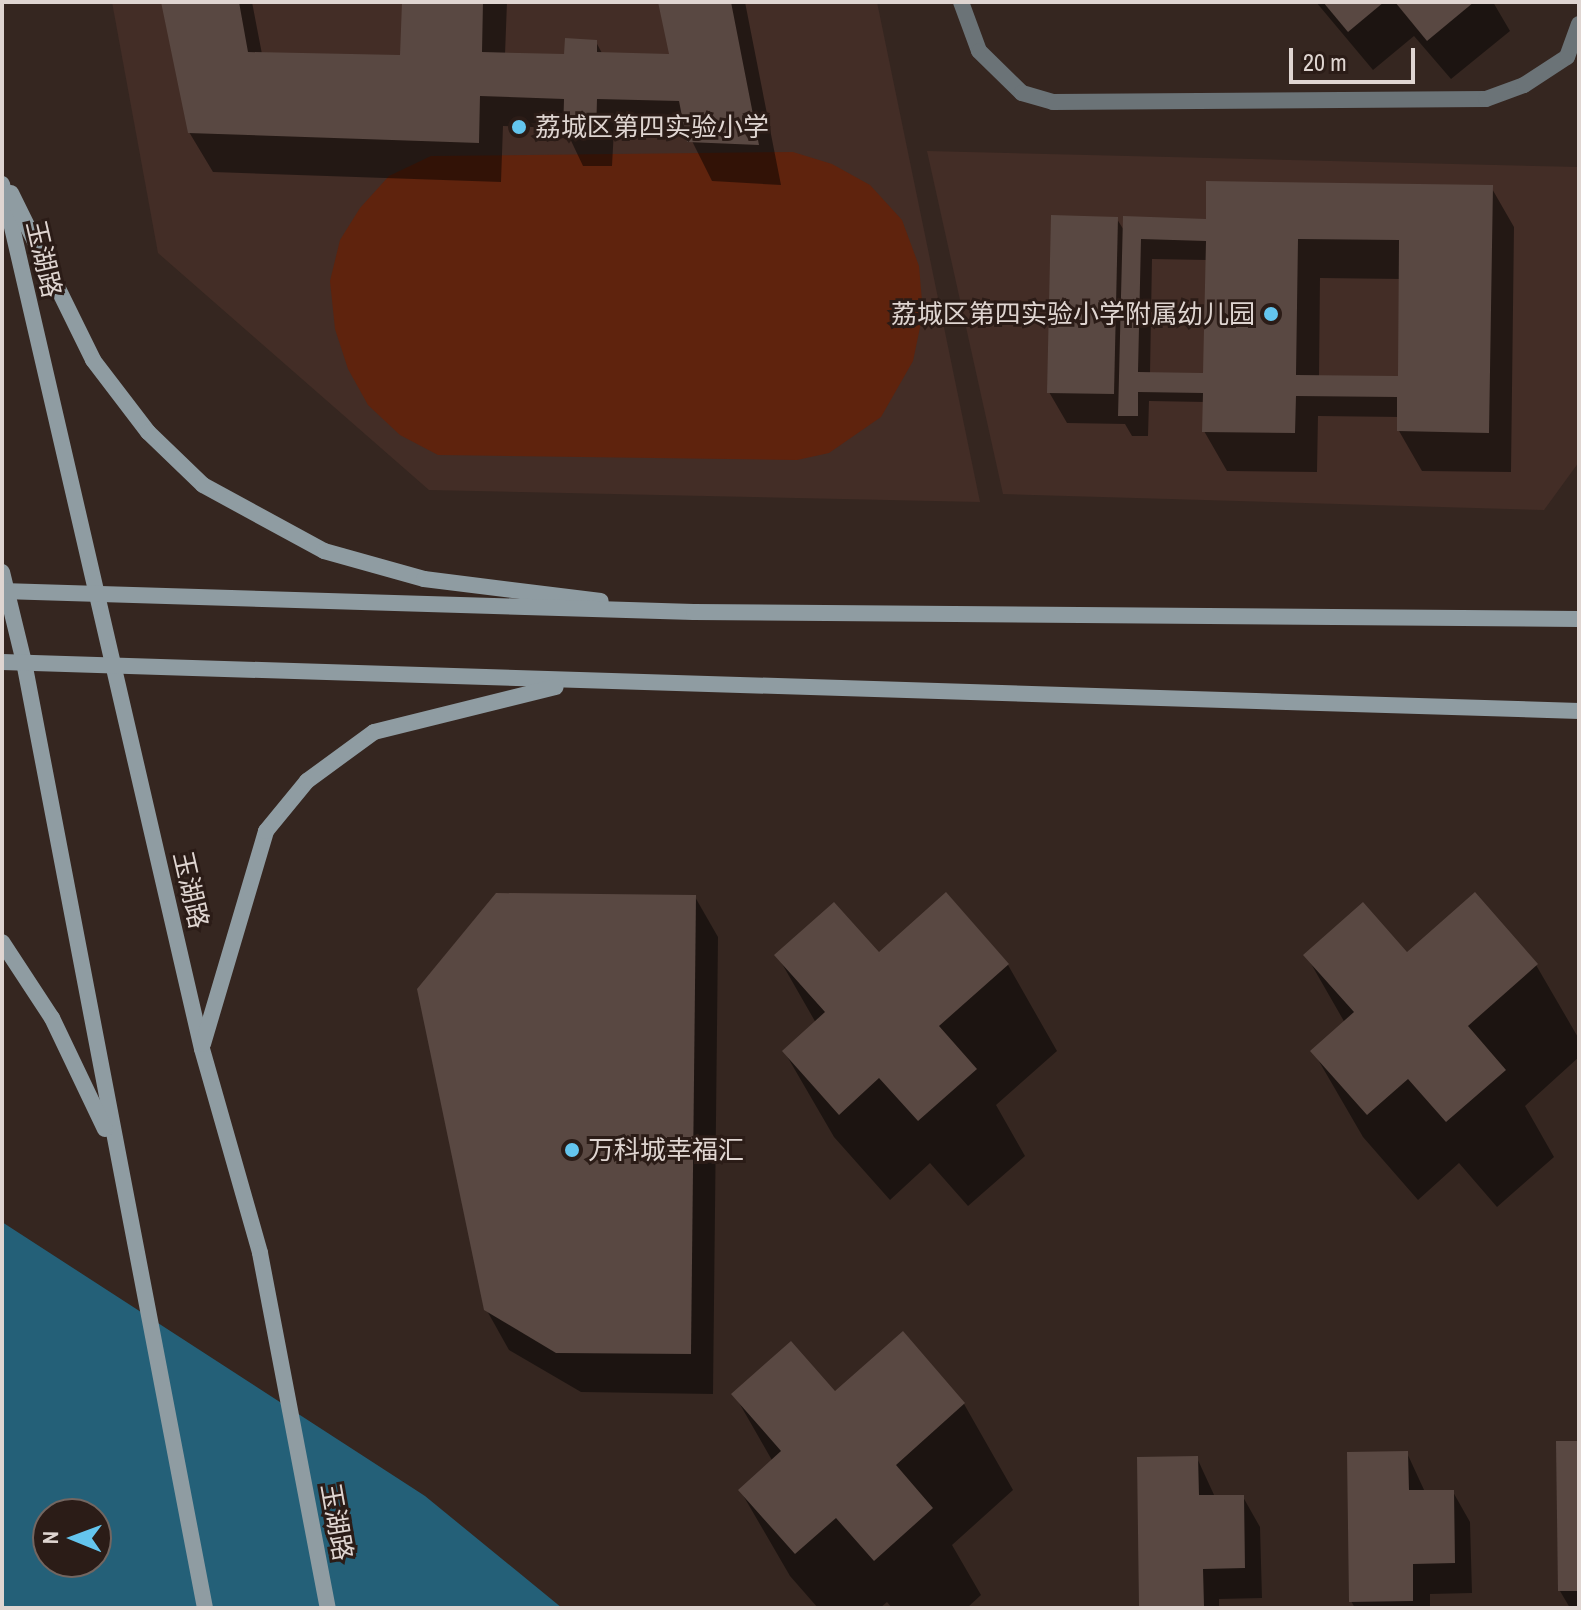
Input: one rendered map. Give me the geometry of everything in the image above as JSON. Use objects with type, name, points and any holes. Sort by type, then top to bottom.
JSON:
[{"type":"main road","points":[[2,174],[93,360],[148,432],[203,485],[324,551],[424,579],[694,612]]},
{"type":"main road","name":"玉湖路","points":[[2,184],[116,664],[202,1049],[260,1253],[328,1608]]},
{"type":"main road","points":[[2,572],[4,591],[24,662],[205,1608]]},
{"type":"main road","points":[[4,591],[53,590],[99,597],[694,612],[1579,619]]},
{"type":"main road","points":[[2,662],[1579,711]]},
{"type":"main road","points":[[202,1049],[266,831],[307,781],[374,732],[572,682]]},
{"type":"main road","points":[[2,942],[52,1018],[115,1149]]},
{"type":"lane","points":[[961,2],[979,51],[1022,93],[1053,102],[1486,99],[1524,85],[1567,57],[1579,24]]},
{"type":"shaded area","name":"荔城区第四实验小学","points":[[112,2],[877,2],[980,502],[429,490],[158,253]]},
{"type":"shaded area","name":"荔城区第四实验小学附属幼儿园","points":[[927,151],[1579,167],[1579,462],[1544,510],[1003,494]]},
{"type":"shaded area","points":[[793,152],[832,164],[870,185],[902,220],[919,266],[923,313],[913,361],[881,417],[829,453],[797,460],[438,455],[400,435],[368,405],[348,369],[335,329],[330,281],[340,240],[360,208],[389,176],[431,156]]},
{"type":"water","points":[[2,1222],[425,1496],[562,1608],[2,1608]]},
{"type":"building","points":[[161,2],[239,2],[248,52],[400,55],[402,2],[483,2],[482,52],[564,54],[565,38],[597,40],[597,52],[669,54],[658,2],[731,2],[759,145],[687,142],[679,101],[597,99],[596,136],[563,136],[564,99],[480,96],[479,143],[188,133]]},
{"type":"building","points":[[1323,2],[1384,2],[1348,32]]},
{"type":"building","points":[[1395,2],[1474,2],[1427,41]]},
{"type":"building","points":[[1206,181],[1493,185],[1489,433],[1397,431],[1397,397],[1296,396],[1295,433],[1202,432],[1203,393],[1138,392],[1138,416],[1118,416],[1123,216],[1206,219]],"holes":[[[1141,239],[1206,241],[1203,373],[1138,372]],[[1298,239],[1399,240],[1398,376],[1296,375]]]},
{"type":"building","points":[[1051,215],[1118,217],[1114,394],[1047,393]]},
{"type":"building","points":[[946,892],[1009,964],[939,1026],[977,1069],[918,1121],[879,1078],[839,1115],[782,1051],[825,1012],[774,955],[834,902],[879,952]]},
{"type":"building","points":[[1475,892],[1538,964],[1468,1026],[1506,1070],[1446,1122],[1408,1079],[1367,1115],[1310,1051],[1354,1012],[1303,955],[1363,902],[1407,952]]},
{"type":"building","name":"万科城幸福汇","points":[[496,893],[696,895],[691,1354],[556,1353],[484,1310],[417,989]]},
{"type":"building","points":[[903,1331],[965,1403],[896,1465],[933,1508],[874,1561],[836,1518],[795,1554],[738,1490],[781,1451],[731,1394],[791,1341],[835,1391]]},
{"type":"building","points":[[1556,1441],[1579,1441],[1579,1591],[1558,1591]]},
{"type":"building","points":[[1408,1451],[1409,1490],[1454,1490],[1455,1563],[1413,1564],[1413,1601],[1349,1602],[1347,1452]]},
{"type":"building","points":[[1198,1456],[1199,1495],[1244,1495],[1245,1568],[1203,1569],[1204,1606],[1139,1607],[1137,1457]]},
{"type":"place","name":"荔城区第四实验小学","points":[[519,127]]},
{"type":"place","name":"荔城区第四实验小学附属幼儿园","points":[[1271,314]]},
{"type":"place","name":"万科城幸福汇","points":[[572,1150]]}]
